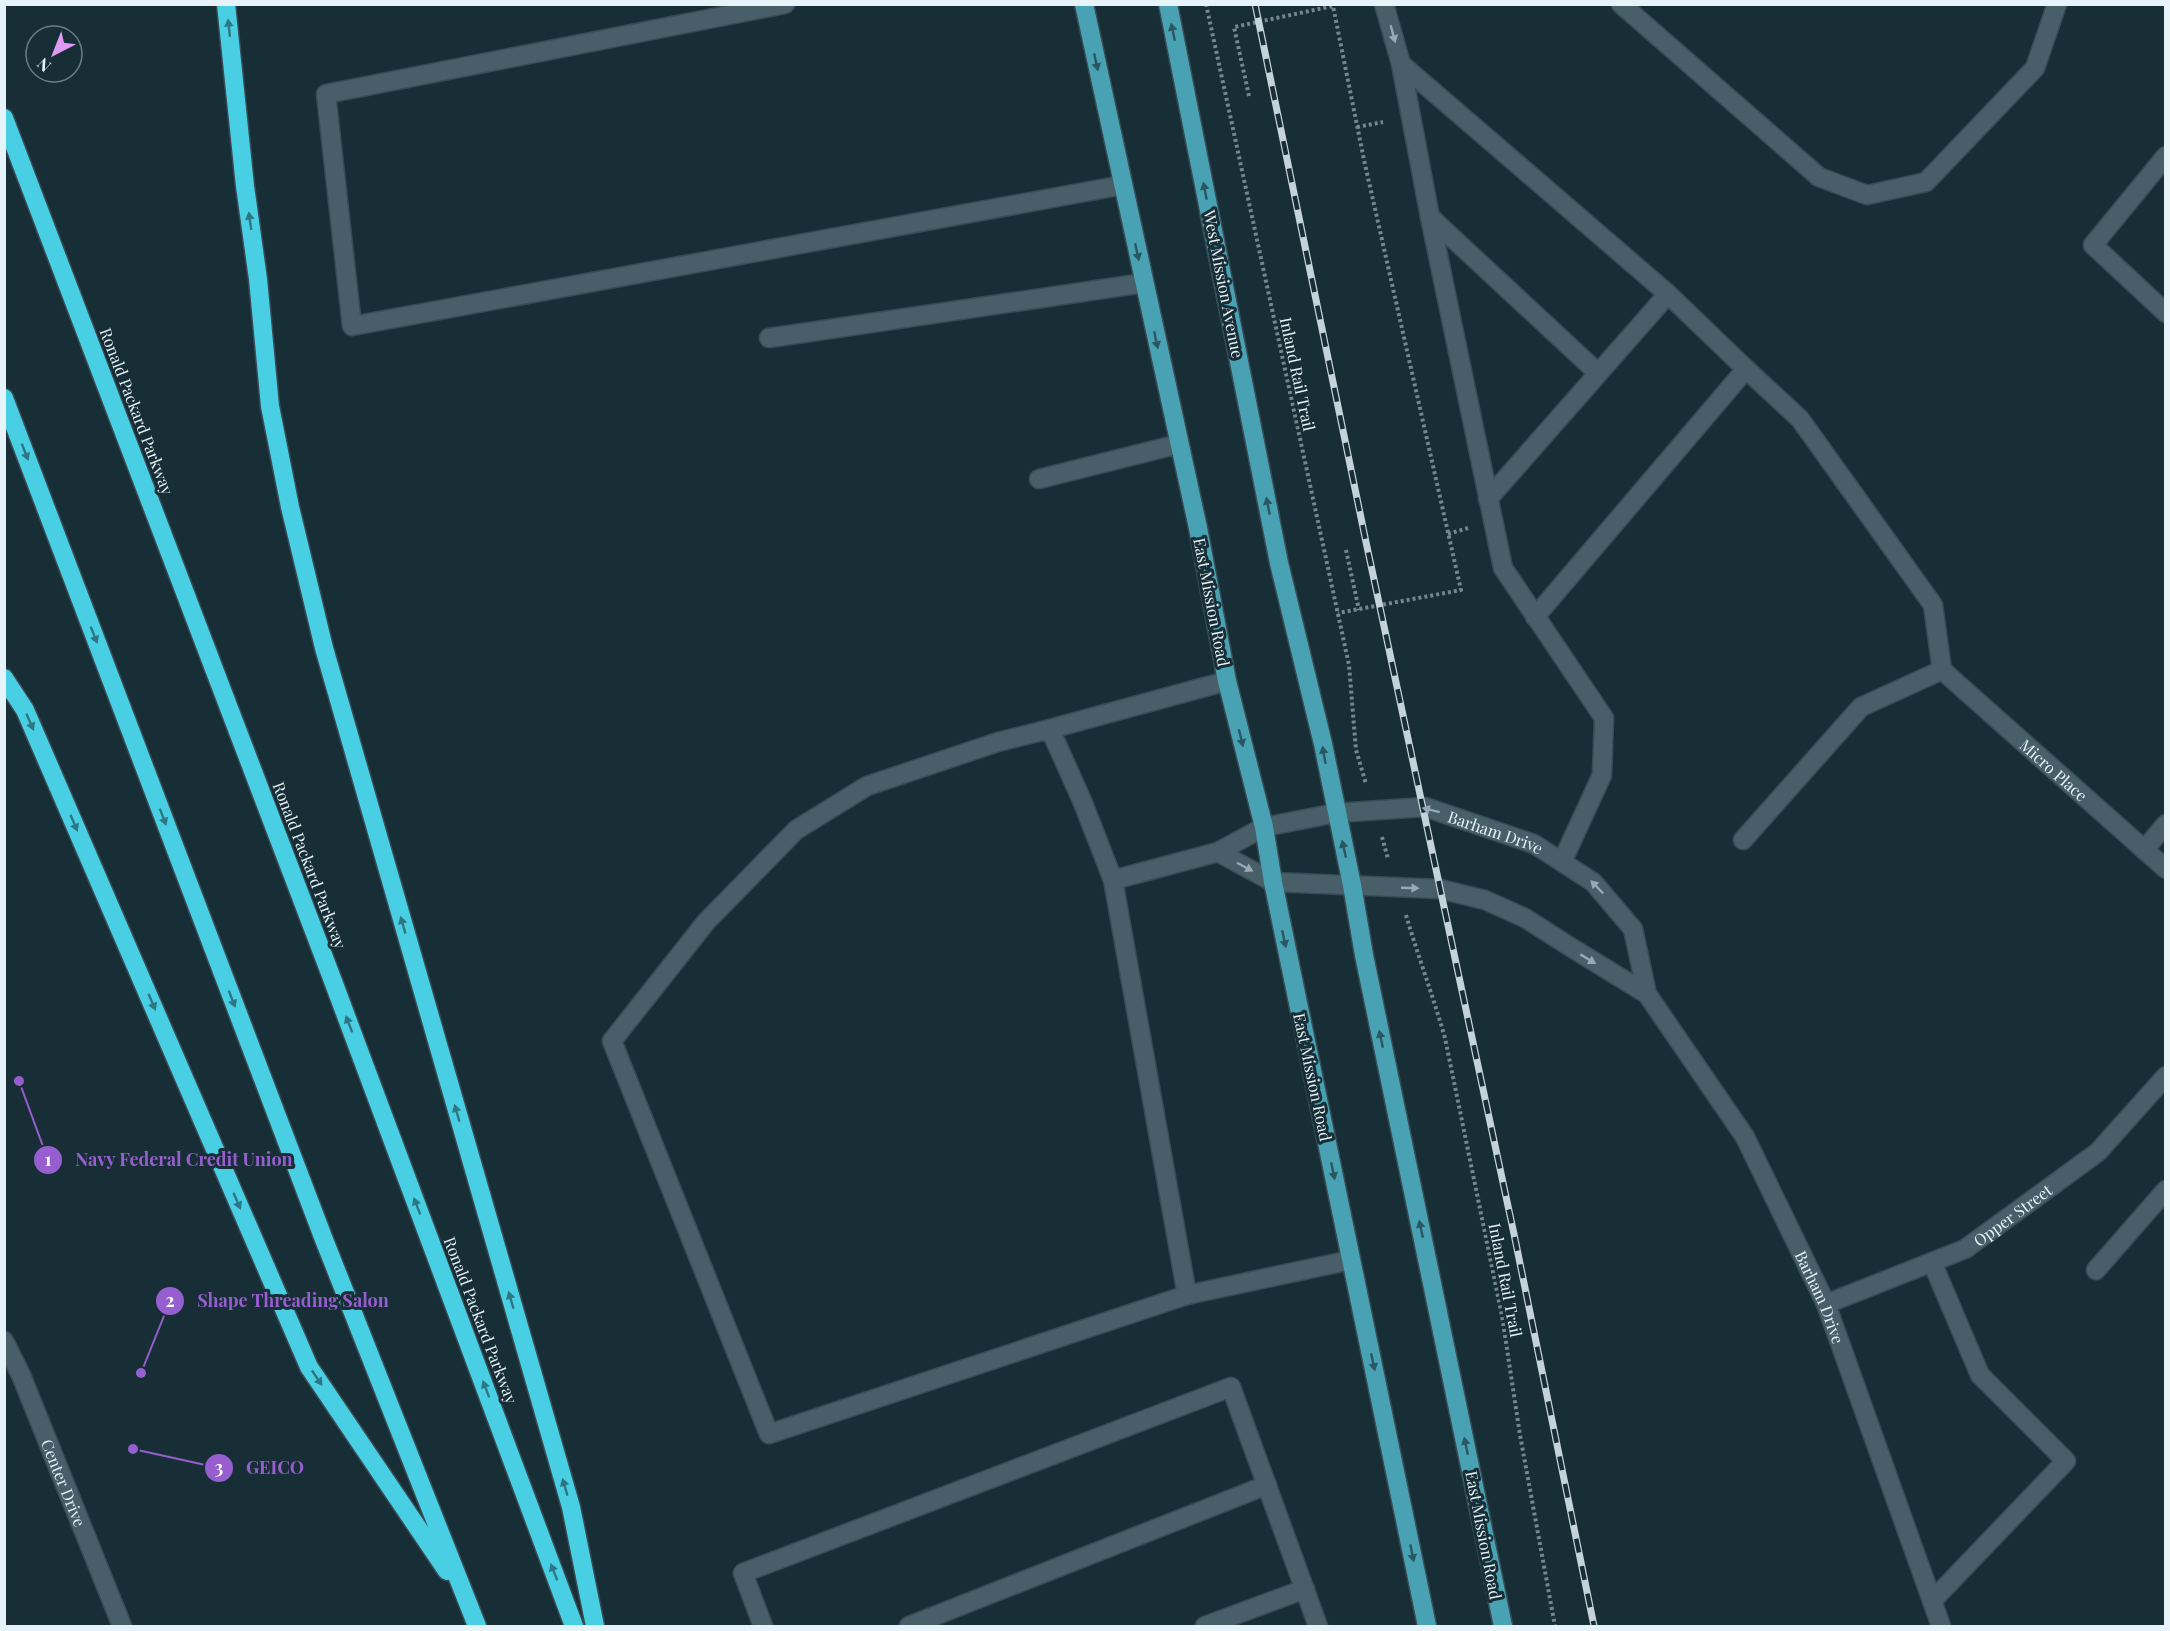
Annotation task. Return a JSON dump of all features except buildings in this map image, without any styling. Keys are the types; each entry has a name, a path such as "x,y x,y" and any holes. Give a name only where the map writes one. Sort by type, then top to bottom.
{"highway":[{"path":"226,4 245,186 258,279 270,406 290,507 324,648 571,1507 595,1626"},
{"name":"Ronald Packard Parkway","path":"4,118 329,970 574,1626"},
{"path":"4,398 323,1237 477,1626"},
{"path":"4,678 25,710 309,1367 467,1600"}],"main road":[{"path":"1084,4 1179,444"},
{"name":"West Mission Avenue","path":"1168,4 1279,563"},
{"name":"East Mission Road","path":"1179,444 1198,528 1227,681 1264,827 1272,882 1427,1626"},
{"name":"East Mission Road","path":"1279,563 1323,744 1364,955 1503,1626"}],"street":[{"path":"785,4 737,9 326,94 352,326 1123,185"},
{"path":"1384,4 1401,64 1430,217 1503,568 1604,718 1602,775 1562,862"},
{"path":"1621,4 1820,177 1867,195 1926,182 2035,68 2057,4"},
{"path":"1401,64 1668,294 1800,419 1933,605 1942,670 1861,707 1743,840"},
{"path":"2166,156 2094,245 2166,313"},
{"path":"1430,217 1599,373"},
{"path":"769,338 1144,283"},
{"path":"1488,499 1668,294"},
{"path":"1535,617 1746,369"},
{"path":"1039,479 1179,444"},
{"name":"Micro Place","path":"1942,670 2166,869"},
{"path":"1227,681 998,742 867,786 796,830 706,921 612,1041 769,1434 1187,1295 1352,1260"},
{"path":"1050,729 1083,803 1113,880 1187,1295"},
{"name":"Barham Drive","path":"1113,880 1218,852 1264,827 1336,813 1425,807 1534,844 1593,882 1632,929 1647,994 1745,1137 1826,1304 1941,1626"},
{"path":"2144,850 2166,825"},
{"path":"1218,852 1272,882"},
{"name":"Barham Drive","path":"1272,882 1440,889 1485,900 1526,918 1647,994"},
{"name":"Opper Street","path":"1826,1304 1965,1249 2098,1152 2166,1076"},
{"path":"2096,1270 2166,1191"},
{"path":"1932,1262 1980,1374 2066,1461 1932,1601"},
{"name":"Center Drive","path":"4,1341 21,1375 122,1626"},
{"path":"764,1626 743,1573 1231,1387 1318,1626"},
{"path":"909,1626 1267,1485"},
{"path":"1205,1626 1305,1589"}],"path":[{"name":"Inland Rail Trail","path":"1206,4 1349,665 1356,750 1445,1038 1502,1316 1520,1435 1555,1626"},
{"path":"1249,96 1234,27 1333,6 1364,160 1461,590 1338,613"},
{"path":"1346,550 1359,610"}],"railway":[{"path":"1255,4 1366,542 1514,1234 1594,1626"}],"place":[{"name":"Navy Federal Credit Union","path":"19,1081"},
{"name":"Shape Threading Salon","path":"141,1373"},
{"name":"GEICO","path":"133,1449"}]}
